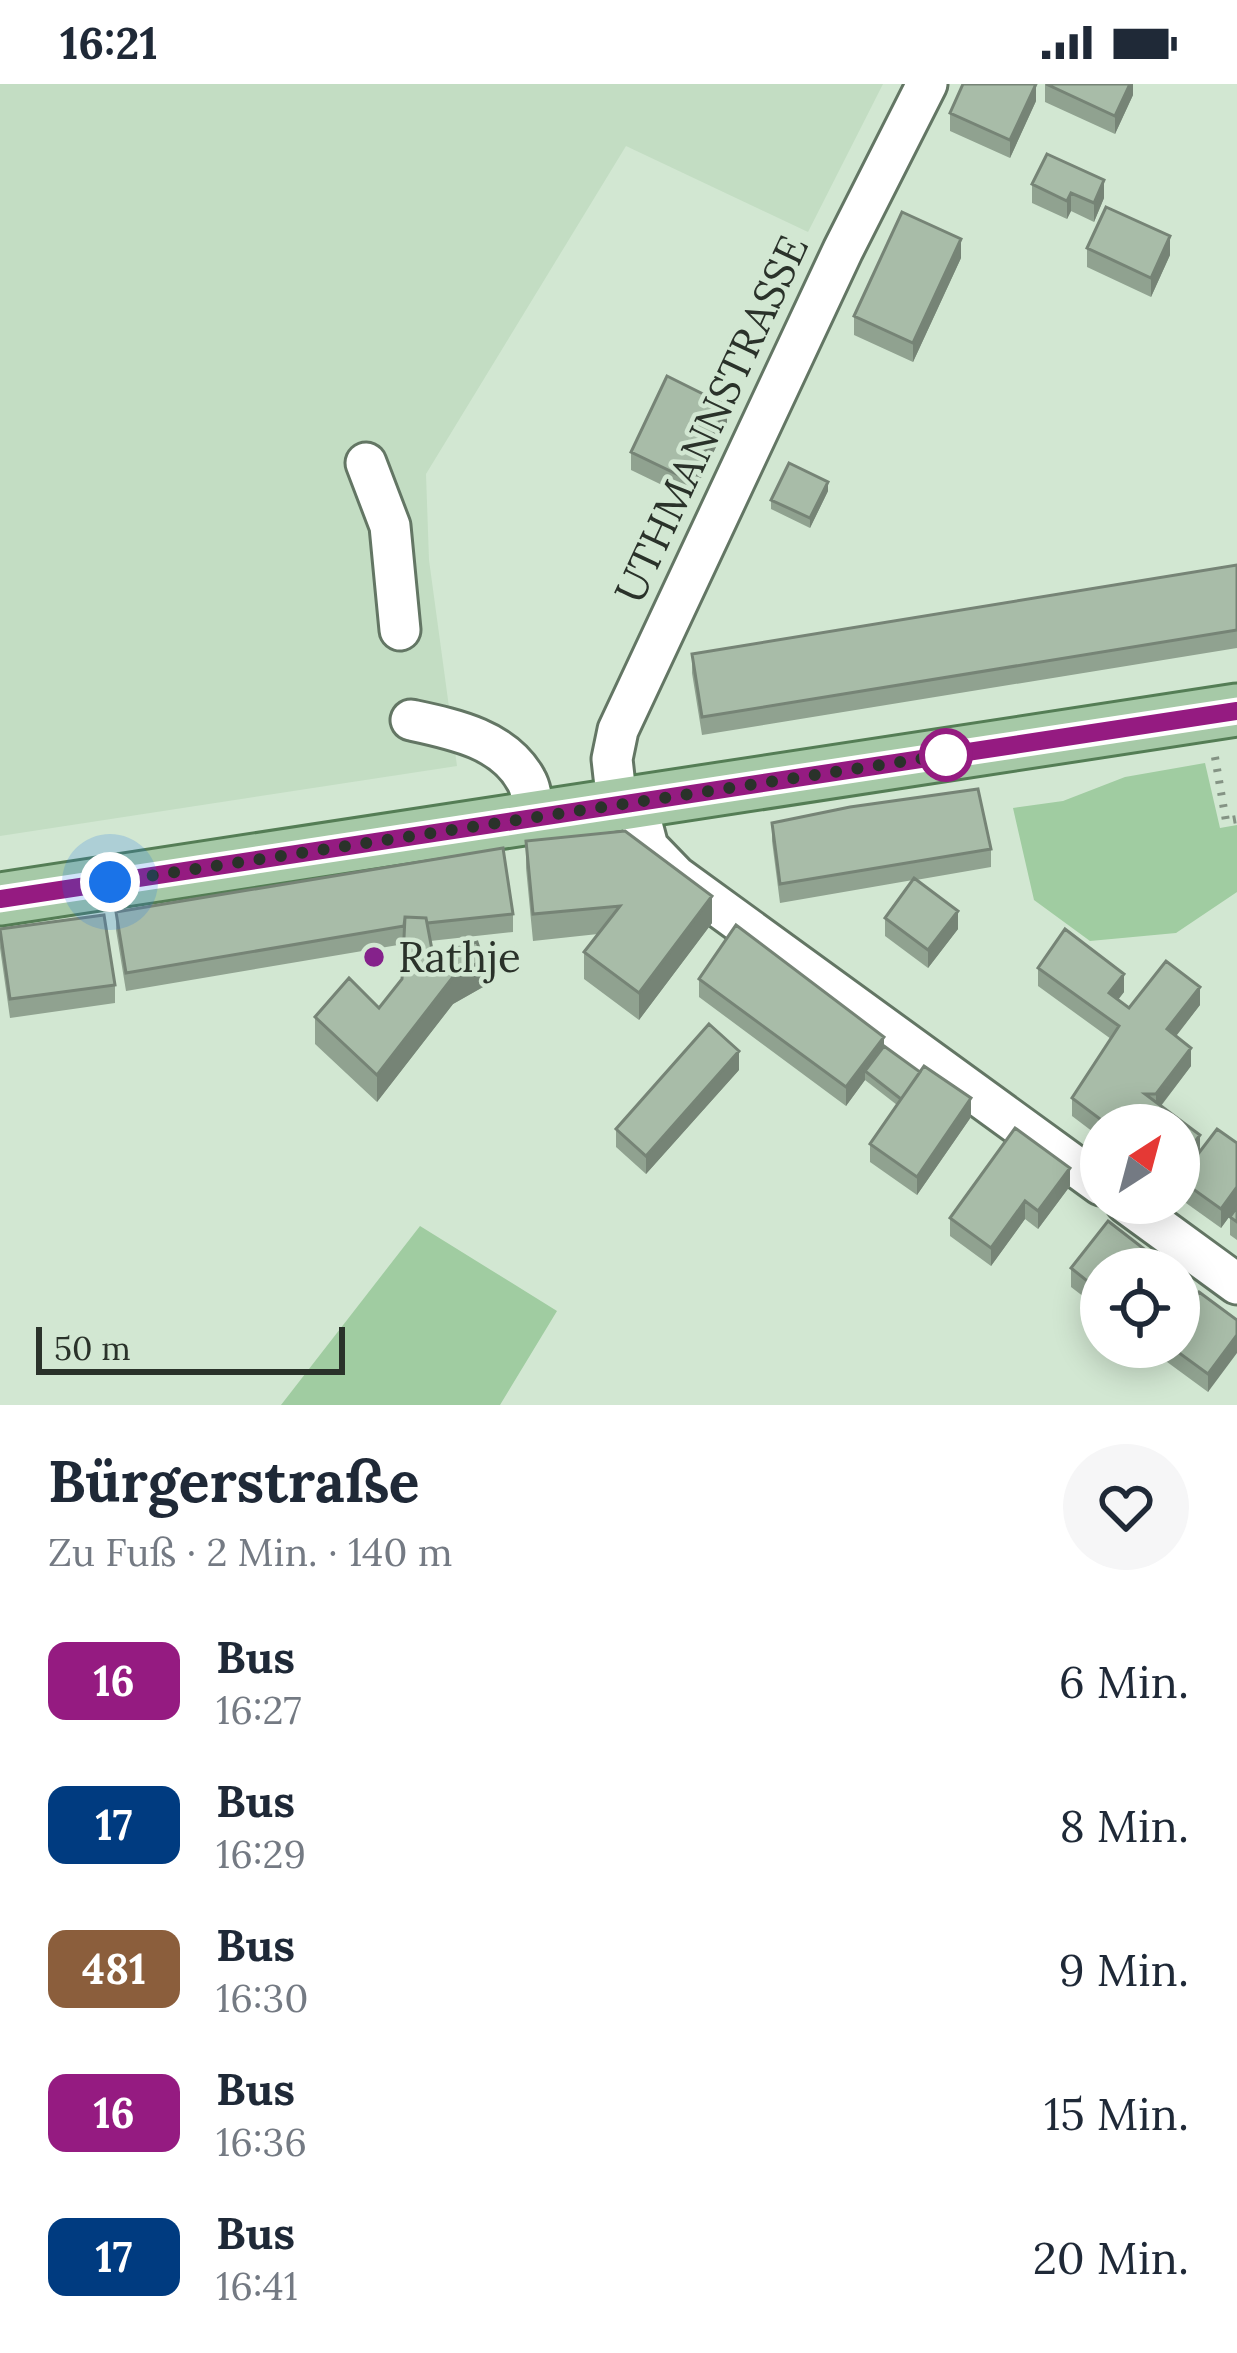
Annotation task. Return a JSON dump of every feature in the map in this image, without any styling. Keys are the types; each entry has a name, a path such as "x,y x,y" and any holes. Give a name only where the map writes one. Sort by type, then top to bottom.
{"main road":[{"path":"0,899 627,803 1226,732"}],"street":[{"name":"UTHMANNSTRASSE","path":"927,84 843,250 618,730 612,759 648,848 676,876 1080,1170"},
{"path":"366,463 390,526 400,631"},
{"path":"411,720 454,730 504,752 528,782 534,817"},
{"path":"1155,1224 1237,1284"}],"path":[{"path":"1226,732 1226,820 1237,818"}],"shaded area":[{"path":"0,84 883,84 808,232 626,146 426,474 429,560 457,766 0,836"}],"green space":[{"path":"1205,763 1220,828 1237,825 1237,892 1176,933 1090,941 1034,900 1013,808 1063,801 1125,777"},
{"path":"420,1226 557,1311 500,1405 281,1405"}],"building":[{"path":"963,84 1036,84 1010,140 950,113"},
{"path":"1046,84 1130,84 1115,116"},
{"path":"1047,154 1104,180 1094,203 1071,193 1067,201 1032,184"},
{"path":"1106,207 1170,236 1151,278 1087,248"},
{"path":"902,212 961,239 913,343 854,316"},
{"path":"667,376 727,406 691,481 631,452"},
{"path":"789,463 828,482 810,518 771,500"},
{"path":"1237,565 1237,630 702,717 692,654"},
{"path":"978,789 991,849 780,884 772,823"},
{"path":"625,831 712,896 639,993 584,952 620,906 533,914 526,841"},
{"path":"503,848 513,914 427,923 426,918 405,917 404,926 126,973 116,912"},
{"path":"914,878 958,911 928,950 885,918"},
{"path":"104,915 115,985 10,999 0,929"},
{"path":"405,917 426,918 433,955 477,942 483,960 453,977 377,1075 315,1017 349,978 379,1008 402,979"},
{"path":"736,925 884,1037 846,1087 699,979"},
{"path":"1065,929 1124,974 1109,993 1129,1008 1166,961 1200,987 1167,1029 1191,1048 1156,1094 1145,1094 1158,1104 1080,1104 1072,1098 1119,1026 1038,968"},
{"path":"709,1024 739,1051 646,1156 616,1129"},
{"path":"884,1046 920,1072 901,1099 865,1071"},
{"path":"924,1066 971,1098 917,1177 870,1144"},
{"path":"1015,1128 1070,1168 1038,1211 1025,1201 991,1248 950,1218"},
{"path":"1217,1129 1237,1143 1237,1187 1221,1209 1200,1194 1200,1151"},
{"path":"1106,1224 1112,1224 1143,1248 1087,1248"},
{"path":"1200,1293 1237,1320 1237,1335 1208,1374 1200,1368"}],"bus line":[{"name":"16","path":"0,899 1237,711"}],"place":[{"name":"Rathje","path":"374,957"}],"route":[{"path":"110,882 959,753 946,755"}]}
